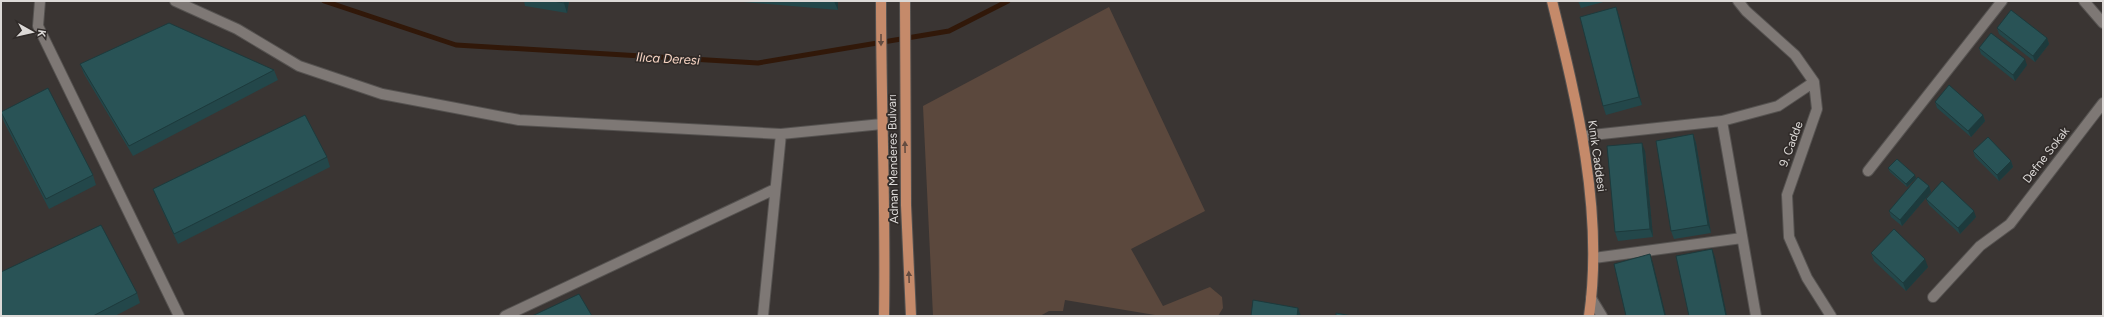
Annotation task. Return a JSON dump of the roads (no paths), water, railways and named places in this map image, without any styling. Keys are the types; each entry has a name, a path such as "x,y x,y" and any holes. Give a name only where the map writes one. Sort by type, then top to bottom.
{"main road":[{"name":"Adnan Menderes Bulvarı","path":"881,1 880,100 886,233 884,316"},
{"name":"Adnan Menderes Bulvarı","path":"905,1 904,95 911,316"},
{"name":"Kınık Caddesi","path":"1552,1 1583,136 1594,258 1589,316"}],"street":[{"path":"40,1 38,26 179,316"},
{"path":"175,1 237,29 299,66 382,94 519,120 781,134 882,124"},
{"name":"9. Cadde","path":"1738,1 1756,20 1795,55 1814,82 1818,109 1787,195 1789,237 1807,278 1831,316"},
{"path":"1868,171 2002,1"},
{"path":"2084,1 2103,23"},
{"path":"1583,136 1722,121 1778,106 1814,82"},
{"name":"Defne Sokak","path":"1933,297 1980,246 2010,224 2103,103"},
{"path":"1722,121 1756,316"},
{"path":"763,316 781,134"},
{"path":"505,316 775,189"},
{"path":"1594,258 1742,238"},
{"path":"1591,298 1602,316"}],"waterway":[{"name":"Ilıca Deresi","path":"324,1 456,45 758,63 949,31 1008,1"}]}
